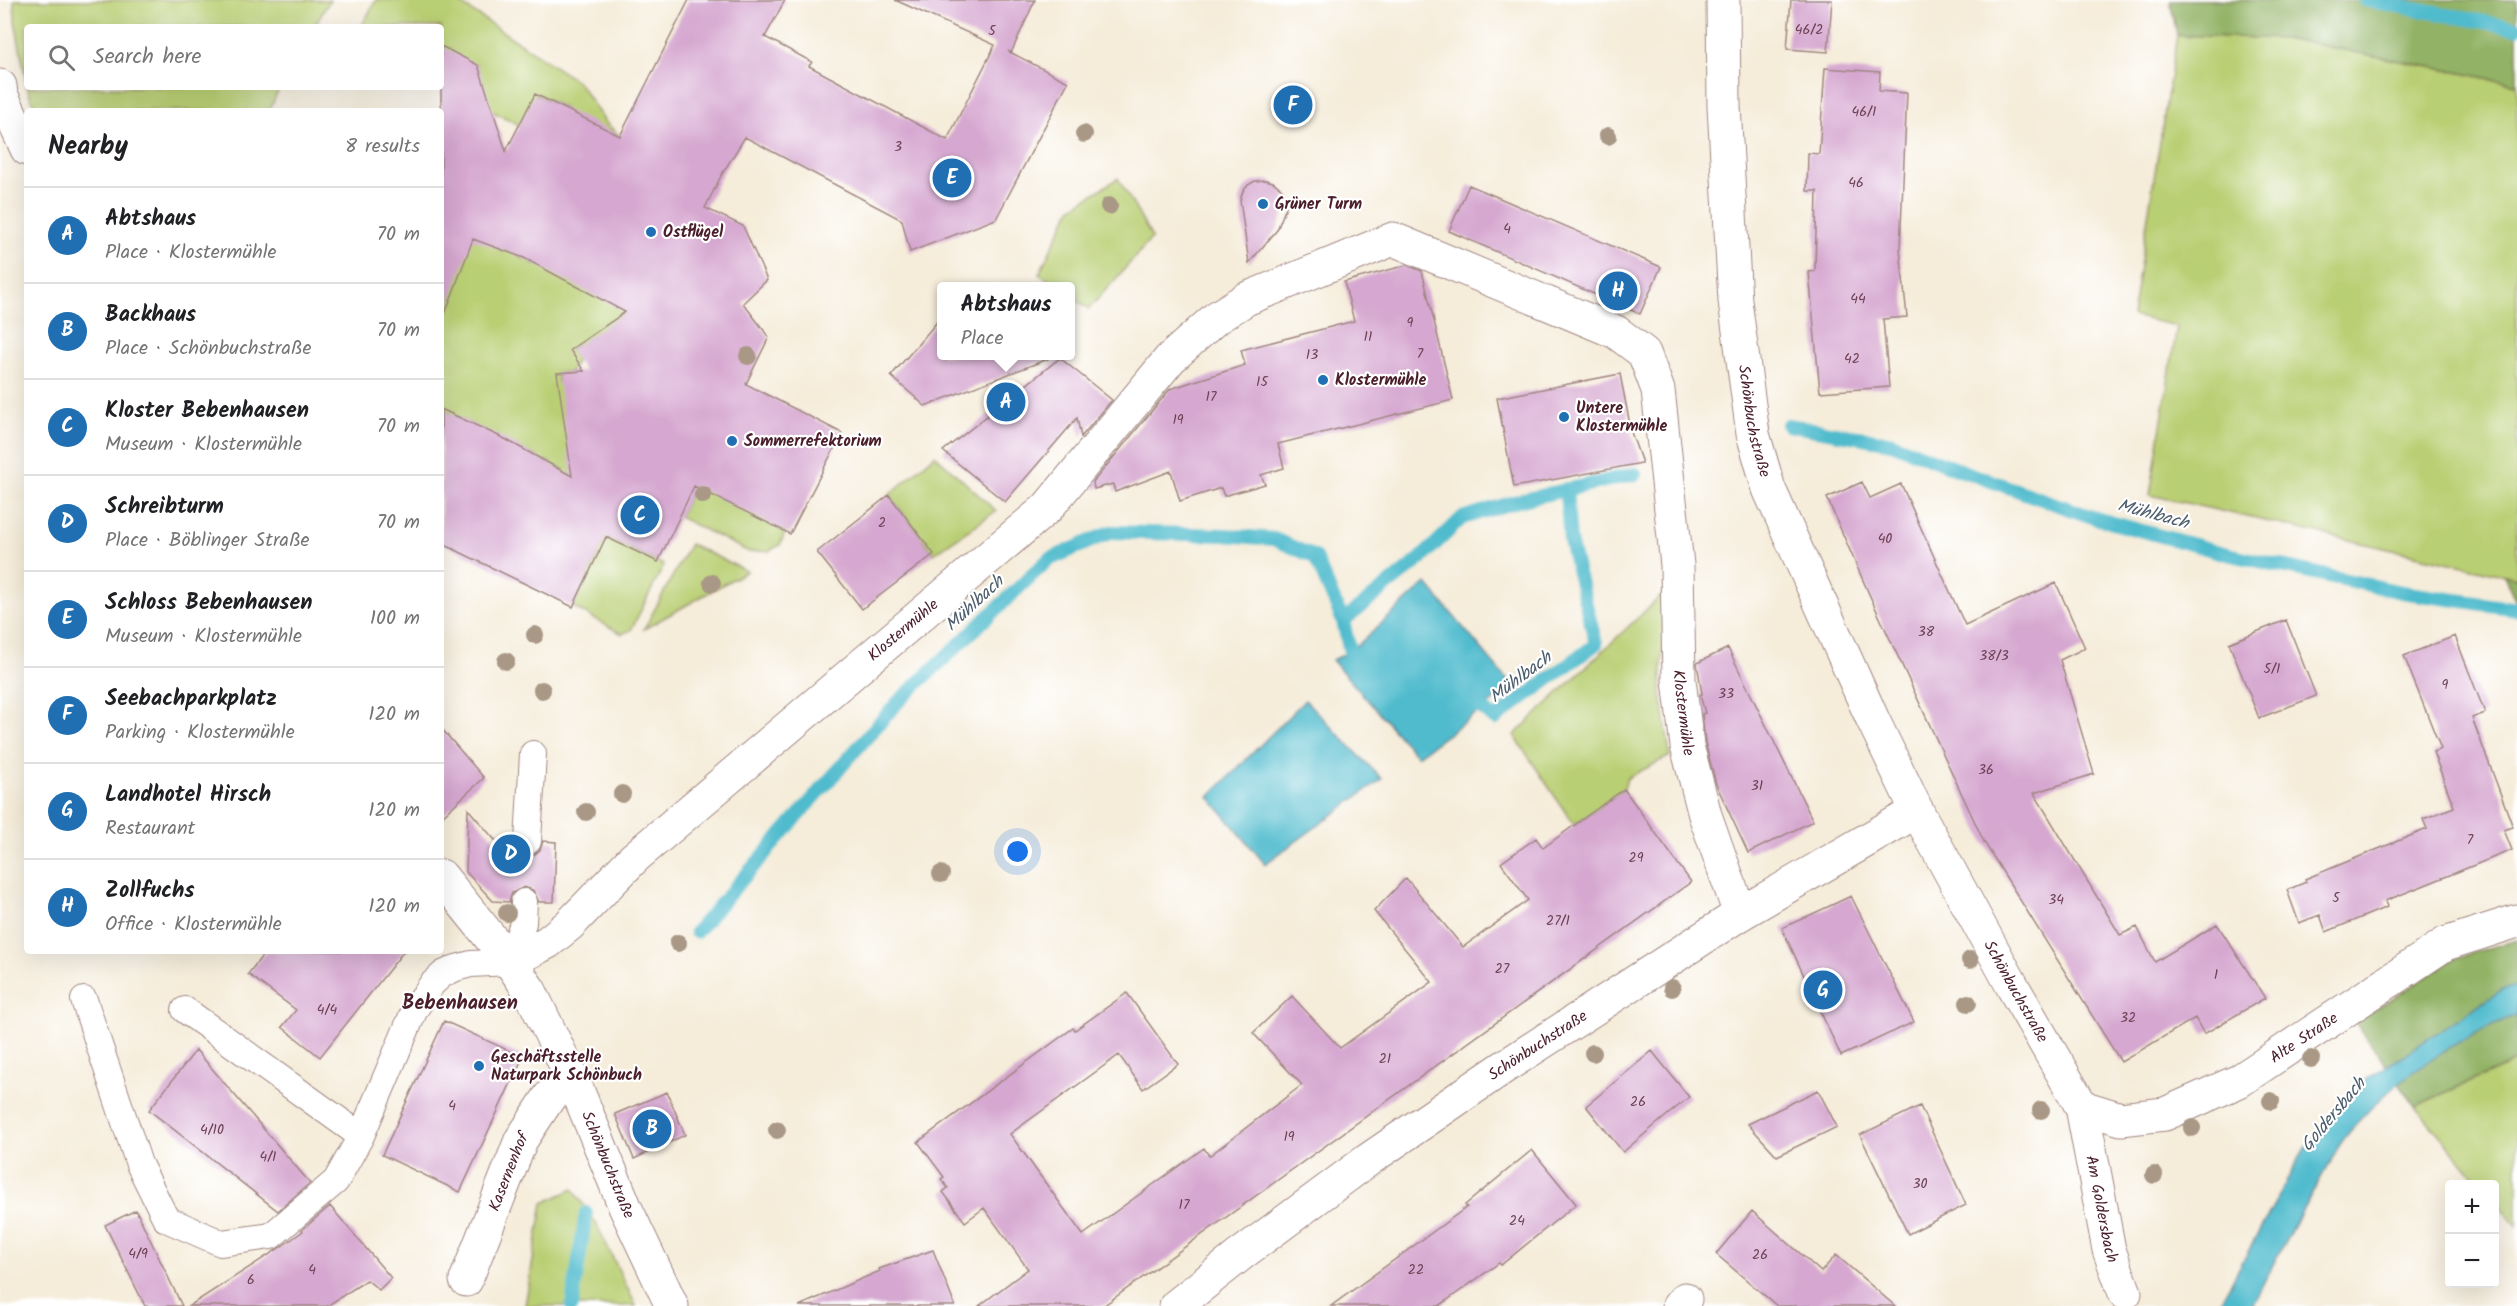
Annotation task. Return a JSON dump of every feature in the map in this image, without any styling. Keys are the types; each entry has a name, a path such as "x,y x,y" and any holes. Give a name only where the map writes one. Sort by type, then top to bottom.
{"street":[{"name":"Schönbuchstraße","path":"1723,0 1725,117 1735,301 1753,434 1769,489 1791,543 1917,811 2014,989 2082,1107"},
{"path":"0,86 1,94 24,143"},
{"name":"Klostermühle","path":"510,962 548,942 568,926 634,858 1047,508 1170,359 1216,318 1246,299 1393,239 1616,332 1644,353 1658,390 1665,447 1677,565 1679,680 1687,746 1706,815 1740,914"},
{"name":"Schönbuchstraße","path":"1176,1306 1240,1255 1368,1160 1623,988 1740,914 1917,811"},
{"name":"Schönbuchstraße","path":"444,880 510,962 530,991 574,1082 626,1209 672,1306"},
{"name":"Alte Straße","path":"2082,1107 2121,1119 2165,1114 2240,1081 2445,944 2517,921"},
{"name":"Kasernenhof","path":"465,1280 521,1140 550,1096 574,1082"},
{"name":"Am Goldersbach","path":"2082,1107 2109,1250 2128,1302"}],"lane":[{"path":"528,841 533,754"},
{"path":"84,1000 139,1164 166,1219 221,1243 271,1236 336,1181 360,1136 415,1009 432,984 443,974 456,968 471,964 510,962 520,937 524,902"},
{"path":"185,1010 360,1136"}],"green space":[{"path":"14,0 330,0 316,24 24,24 24,70 15,21"},
{"path":"376,0 455,0 578,82 606,123 630,146 551,133 564,108 536,94 520,125 487,109 477,64 457,72 444,51 444,24 363,24"},
{"path":"2170,0 2517,0 2517,84 2289,39 2177,35"},
{"path":"2177,35 2289,39 2517,84 2517,578 2150,495 2177,326 2132,316"},
{"path":"28,90 279,90 270,108 35,108"},
{"path":"1118,178 1152,238 1089,309 1075,299 1075,282 1051,282 1039,274 1071,208"},
{"path":"472,228 519,251 518,256 523,259 526,254 533,258 532,263 537,265 540,261 634,307 582,354 576,345 570,349 577,360 570,372 557,373 558,382 570,381 606,411 571,480 562,475 564,470 558,467 555,471 548,468 550,463 545,461 543,465 535,462 538,457 444,410 444,298"},
{"path":"935,455 996,511 934,554 889,495"},
{"path":"698,478 786,530 780,545 769,551 749,552 679,517"},
{"path":"606,537 664,565 631,630 622,634 573,607"},
{"path":"690,544 747,571 644,629"},
{"path":"2504,575 2517,578 2517,604"},
{"path":"1666,591 1661,691 1670,756 1627,778 1624,789 1574,825 1514,735"},
{"path":"2517,939 2517,1061 2415,1106 2355,1022 2456,958"},
{"path":"2517,1061 2517,1227 2499,1205 2499,1180 2478,1180 2415,1106"},
{"path":"573,1189 597,1225 636,1306 525,1306 543,1203"}],"water":[{"path":"1426,583 1513,687 1417,756 1332,660 1350,652"},
{"path":"1305,700 1382,779 1265,864 1209,797"},
{"path":"2517,985 2517,1015 2470,1036 2424,1064 2383,1097 2347,1135 2301,1212 2252,1306 2215,1306 2221,1301 2305,1148 2367,1079 2503,989"}],"building":[{"path":"689,0 785,0 765,37 812,62 809,66 947,140 995,45 895,0 1035,0 1011,53 1068,82 996,219 910,252 902,220 745,137 722,174 705,208 743,226 767,280 743,303 769,337 746,384 842,433 790,534 694,486 658,562 606,537 573,607 444,544 444,410 503,438 572,476 557,373 584,371 570,350 625,312 524,258 473,239 444,314 444,108 441,108 441,90 444,90 444,48 478,65 506,151 535,94 620,136"},
{"path":"1791,0 1832,0 1828,52 1787,49"},
{"path":"1825,68 1880,72 1879,91 1907,93 1900,249 1907,317 1883,319 1889,387 1820,392 1809,272 1815,271 1817,191 1807,191 1808,153 1819,154"},
{"name":"Grüner Turm","path":"1255,181 1273,182 1283,190 1286,207 1277,230 1249,263 1240,200 1248,185"},
{"path":"1469,185 1661,267 1640,314 1449,231"},
{"name":"Klostermühle","path":"1407,265 1422,271 1453,400 1278,444 1284,468 1261,475 1265,484 1224,496 1221,488 1180,501 1171,471 1115,492 1113,484 1094,489 1093,482 1170,389 1245,365 1241,350 1354,321 1344,282"},
{"path":"937,322 937,360 1045,360 925,406 891,376"},
{"path":"1057,360 1062,360 1112,400 1081,437 1077,418 1005,502 943,451"},
{"name":"Untere Klostermühle","path":"1620,374 1632,435 1642,463 1514,487 1497,398"},
{"path":"1862,482 1870,498 1901,484 1965,625 2056,583 2085,648 2060,660 2094,774 2034,793 2120,935 2137,927 2155,962 2217,924 2265,998 2204,1034 2195,1018 2121,1062 1984,842 1869,594 1827,498"},
{"path":"889,495 934,554 862,609 817,552"},
{"path":"2286,620 2316,696 2259,718 2229,643"},
{"path":"2455,636 2485,713 2472,718 2513,827 2504,830 2512,850 2385,901 2387,907 2326,932 2320,915 2299,923 2287,890 2306,882 2305,879 2427,829 2423,819 2454,807 2433,752 2441,749 2404,656"},
{"path":"1728,648 1813,821 1748,853 1716,784 1705,742 1702,714 1705,713 1700,695 1702,694 1697,663"},
{"path":"444,731 484,778 444,814"},
{"path":"1624,789 1691,882 1103,1306 979,1306 1028,1269 984,1208 965,1222 943,1192 948,1188 941,1179 944,1177 918,1142 1073,1028 1075,1030 1127,993 1178,1064 1143,1089 1119,1055 1010,1134 1083,1235 1204,1148 1209,1156 1302,1085 1253,1033 1292,996 1340,1048 1432,982 1374,911 1406,878 1463,947 1528,900 1501,863 1536,838 1543,848"},
{"path":"468,809 495,840 513,841 520,854 534,855 540,850 543,841 556,842 554,902 539,902 533,890 524,887 512,893 509,902 493,901 466,872"},
{"path":"1851,896 1914,1022 1841,1056 1782,928"},
{"path":"264,954 402,954 320,1057 282,1027 296,1010 248,974"},
{"path":"444,1021 523,1057 460,1192 382,1155"},
{"path":"196,1050 310,1183 278,1211 149,1110"},
{"path":"1652,1051 1689,1097 1623,1152 1586,1106"},
{"path":"1818,1090 1837,1127 1777,1156 1748,1124"},
{"path":"667,1092 685,1135 634,1159 615,1114"},
{"path":"1920,1106 1966,1205 1908,1234 1860,1135"},
{"path":"1532,1150 1576,1204 1501,1265 1499,1263 1439,1306 1331,1306 1467,1207 1465,1205"},
{"path":"330,1206 391,1278 379,1290 367,1280 327,1306 189,1306 281,1247 303,1231"},
{"path":"136,1210 182,1306 145,1306 105,1225"},
{"path":"1752,1211 1821,1272 1836,1255 1895,1306 1777,1306 1716,1254"},
{"path":"933,1250 955,1306 799,1306 880,1271 879,1269"}],"waterway":[{"path":"2365,0 2517,28"},
{"name":"Mühlbach","path":"1788,425 1892,443 1954,468 2095,518 2227,554 2401,592 2517,609"},
{"name":"Mühlbach","path":"1343,621 1419,560 1462,518 1518,501 1635,474"},
{"name":"Mühlbach","path":"1467,702 1483,709 1495,719 1596,644 1570,541 1566,489"},
{"name":"Mühlbach","path":"696,932 897,703 1048,560 1111,532 1225,535 1274,539 1315,557 1343,621 1350,652 1367,659"},
{"name":"Mühlbach","path":"572,1306 586,1213"}],"place":[{"name":"Seebachparkplatz","path":"1293,105"},
{"name":"Schloss Bebenhausen","path":"952,178"},
{"name":"Grüner Turm","path":"1263,204"},
{"name":"Ostflügel","path":"651,232"},
{"name":"Zollfuchs","path":"1618,291"},
{"name":"Klostermühle","path":"1323,380"},
{"name":"Abtshaus","path":"1006,402"},
{"name":"Untere Klostermühle","path":"1564,417"},
{"name":"Sommerrefektorium","path":"732,441"},
{"name":"Kloster Bebenhausen","path":"640,515"},
{"name":"Schreibturm","path":"511,854"},
{"name":"Landhotel Hirsch","path":"1823,990"},
{"name":"Geschäftsstelle Naturpark Schönbuch","path":"479,1066"},
{"name":"Backhaus","path":"652,1129"}],"district":[{"name":"Bebenhausen","path":"460,1004"}],"water label":[{"name":"Goldersbach","path":"2334,1115"}]}
